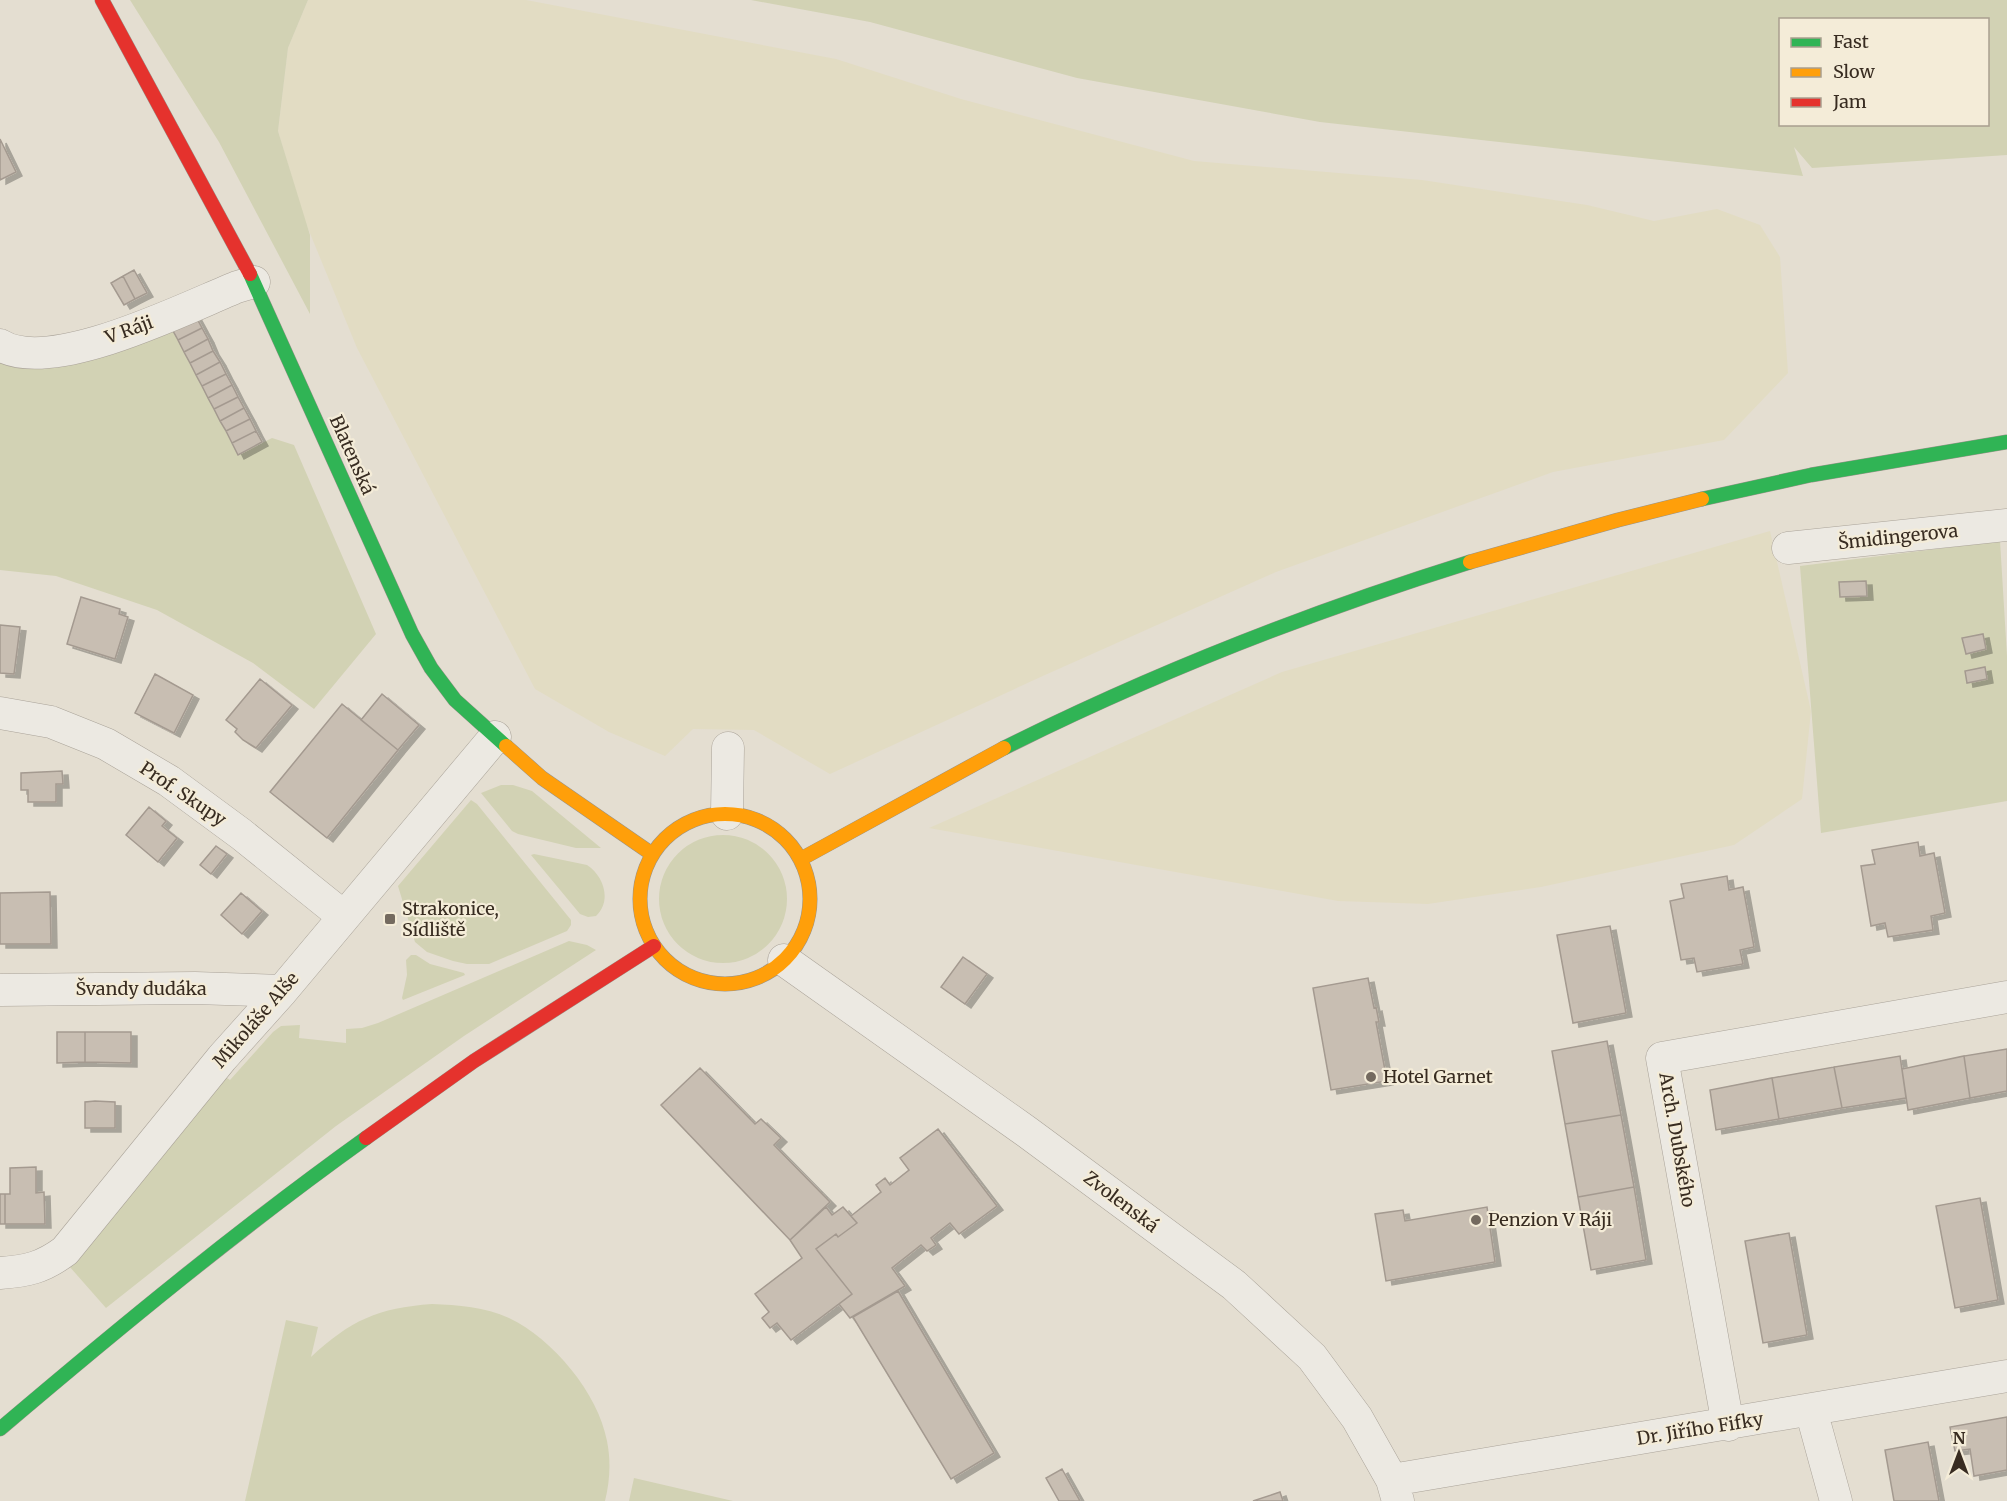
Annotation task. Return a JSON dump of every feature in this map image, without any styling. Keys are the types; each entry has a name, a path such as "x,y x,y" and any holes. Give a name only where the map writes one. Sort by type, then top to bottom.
{"main road":[{"name":"Blatenská","path":"102,0 254,282 412,634 431,668 455,700 542,778 652,854"},
{"path":"801,859 927,789 1081,711 1288,624 1394,586 1598,524 1718,494 1828,471 2007,442"},
{"path":"727,814 750,817 770,826 788,841 801,859 809,885 809,912 801,938 784,960 764,974 741,983 716,984 692,977 670,964 654,946 643,924 639,900 642,877 652,854 666,837 684,824 705,816 727,814"},
{"path":"0,1430 133,1316 288,1194 474,1062 654,946"}],"street":[{"name":"V Ráji","path":"0,345 7,349 31,354 57,352 125,333 254,282"},
{"name":"Šmidingerova","path":"1788,548 2007,525"},
{"name":"Prof. Skupy","path":"0,713 51,722 106,744 169,781 241,834 343,916"},
{"name":"Mikoláše Alše","path":"0,1274 28,1271 50,1262 65,1251 222,1058 282,991 495,737"},
{"path":"727,814 728,748"},
{"name":"Zvolenská","path":"784,960 1026,1132 1234,1285 1312,1357 1357,1418 1395,1491"},
{"name":"Švandy dudáka","path":"0,990 195,988 282,991"},
{"name":"Arch. Dubského","path":"1728,1425 1662,1058 2007,997"},
{"name":"Dr. Jiřího Fifky","path":"1395,1491 1728,1425 2007,1376"},
{"path":"1811,1410 1836,1501"}],"shaded area":[{"path":"308,0 526,0 836,59 961,99 1194,161 1422,180 1587,205 1654,221 1717,209 1760,225 1780,257 1788,373 1724,440 1553,472 1276,572 830,774 754,730 693,729 665,756 609,732 535,689 357,348 305,221 278,131 288,48"},
{"path":"1770,531 1811,711 1802,799 1734,845 1541,887 1428,904 1338,901 929,828 1282,672"}],"green space":[{"path":"130,0 308,0 288,48 278,131 310,235 310,314 219,142"},
{"path":"751,0 2007,0 2007,155 1812,168 1794,147 1803,176 1320,122 1077,78 870,22"},
{"path":"172,329 238,455 272,438 294,445 376,634 314,709 253,663 157,610 56,576 0,570 0,347"},
{"path":"2000,541 2007,656 2007,801 1821,833 1800,566"},
{"path":"501,785 513,785 532,791 601,848 576,848 512,831 481,793"},
{"path":"471,800 477,804 571,920 567,931 489,964 467,964 453,961 427,952 415,942 398,886"},
{"path":"723,835 748,840 768,854 782,874 787,899 782,924 768,944 748,958 723,963 698,958 678,944 664,924 659,899 664,874 678,854 698,840"},
{"path":"531,855 587,865 593,870 602,882 605,896 601,910 596,916 588,917 580,914"},
{"path":"569,941 587,945 596,950 464,1036 336,1126 106,1308 69,1266 224,1076 230,1080 281,1026 300,1025 299,1038 346,1043 346,1029 362,1028 378,1023"},
{"path":"411,955 416,955 430,964 465,975 403,1000 407,975 406,960"},
{"path":"432,1304 461,1306 500,1314 525,1327 557,1353 584,1387 602,1423 609,1456 605,1501 245,1501 286,1320 318,1327 311,1357 339,1334 366,1318 396,1309"},
{"path":"634,1478 733,1501 629,1501"}],"building":[{"path":"0,139 16,172 0,180"},
{"path":"134,270 147,293 135,299 123,276"},
{"path":"123,276 135,299 124,305 111,283"},
{"path":"195,315 202,328 178,340 172,329"},
{"path":"202,328 208,339 184,352 178,340"},
{"path":"208,339 213,351 190,363 184,352"},
{"path":"213,351 220,362 196,375 190,363"},
{"path":"220,362 226,374 202,386 196,375"},
{"path":"226,374 232,385 208,398 202,386"},
{"path":"232,385 238,397 214,409 208,398"},
{"path":"238,397 244,408 220,421 214,409"},
{"path":"244,408 250,419 226,431 220,421"},
{"path":"250,419 256,431 232,443 226,431"},
{"path":"256,431 262,442 238,455 232,443"},
{"path":"1866,581 1867,596 1840,597 1839,582"},
{"path":"81,597 120,609 119,614 128,617 115,659 67,644"},
{"path":"0,625 20,627 14,674 0,673"},
{"path":"1983,634 1986,649 1966,654 1962,638"},
{"path":"1985,667 1987,679 1967,683 1965,671"},
{"path":"155,674 193,695 174,733 135,713"},
{"path":"260,679 292,705 256,748 243,740 235,732 237,729 226,720"},
{"path":"382,694 419,725 398,750 361,720"},
{"path":"342,704 398,750 327,838 270,792"},
{"path":"62,771 63,784 56,784 56,802 28,802 28,790 21,790 21,773"},
{"path":"149,807 166,821 162,826 177,838 158,862 126,835"},
{"path":"1918,842 1920,856 1934,853 1945,913 1931,916 1933,930 1888,937 1885,923 1871,926 1861,866 1875,864 1872,850"},
{"path":"216,846 227,854 211,874 200,865"},
{"path":"1727,876 1729,890 1743,887 1754,947 1740,950 1743,964 1697,972 1694,958 1681,960 1670,901 1684,898 1681,884"},
{"path":"50,892 51,944 0,944 0,893"},
{"path":"241,893 262,911 242,934 221,915"},
{"path":"1610,926 1626,1013 1573,1023 1557,935"},
{"path":"963,957 987,974 965,1004 941,987"},
{"path":"1368,978 1379,1022 1376,1022 1387,1081 1331,1090 1313,988"},
{"path":"57,1032 85,1032 85,1062 57,1063"},
{"path":"85,1032 131,1032 131,1063 85,1062"},
{"path":"1607,1041 1621,1115 1565,1124 1552,1051"},
{"path":"2007,1049 2007,1091 1970,1098 1964,1056"},
{"path":"1900,1056 1906,1098 1842,1108 1834,1067"},
{"path":"1964,1056 1970,1098 1908,1110 1902,1069"},
{"path":"1834,1067 1842,1108 1779,1119 1772,1078"},
{"path":"700,1068 755,1124 761,1119 781,1138 774,1145 830,1202 790,1240 661,1105"},
{"path":"1772,1078 1779,1119 1716,1130 1710,1090"},
{"path":"85,1102 115,1102 115,1128 85,1128"},
{"path":"1621,1115 1634,1187 1578,1197 1565,1124"},
{"path":"938,1129 997,1206 959,1234 950,1223 931,1238 936,1245 927,1251 921,1245 892,1268 905,1286 850,1318 839,1304 852,1294 816,1249 836,1234 838,1237 857,1223 851,1216 881,1192 876,1185 885,1178 890,1185 909,1170 900,1158"},
{"path":"36,1167 36,1193 44,1192 45,1224 5,1224 5,1194 10,1194 10,1168"},
{"path":"1634,1187 1646,1260 1591,1270 1578,1197"},
{"path":"0,1194 5,1194 5,1224 0,1224"},
{"path":"1980,1198 1998,1300 1955,1308 1936,1206"},
{"path":"826,1207 832,1215 843,1207 857,1223 838,1237 836,1234 816,1249 852,1294 791,1340 777,1323 770,1328 762,1318 769,1312 755,1294 802,1258 790,1240"},
{"path":"1487,1207 1495,1262 1386,1281 1375,1214 1403,1210 1405,1221"},
{"path":"1789,1233 1807,1335 1763,1343 1745,1241"},
{"path":"898,1291 994,1453 951,1479 853,1317"},
{"path":"2007,1417 2007,1470 1974,1476 1970,1449 1955,1451 1950,1427"},
{"path":"1928,1442 1939,1501 1894,1501 1885,1450"},
{"path":"1062,1469 1080,1501 1059,1501 1046,1478"},
{"path":"1280,1492 1283,1501 1253,1501"}],"traffic: fast":[{"path":"250,274 412,634 431,668 455,700 506,746"},
{"path":"1702,499 1811,475 2007,442"},
{"path":"1004,748 1175,669 1292,623 1470,562"},
{"path":"0,1429 180,1280 366,1138"}],"traffic: slow":[{"path":"1470,562 1702,499"},
{"path":"506,746 542,778 652,854"},
{"path":"801,859 1004,748"},
{"path":"725,814 757,821 772,828 785,839 796,852 803,867 810,899 803,931 796,946 785,959 772,970 757,977 725,984 693,977 678,970 665,959 654,946 647,931 640,899 647,867 654,852 665,839 678,828 693,821 725,814"}],"traffic: jam":[{"path":"102,0 250,274"},
{"path":"366,1138 474,1061 654,946"}],"place":[{"name":"Strakonice, Sídliště","path":"390,919"},
{"name":"Hotel Garnet","path":"1371,1077"},
{"name":"Penzion V Ráji","path":"1476,1220"}]}
